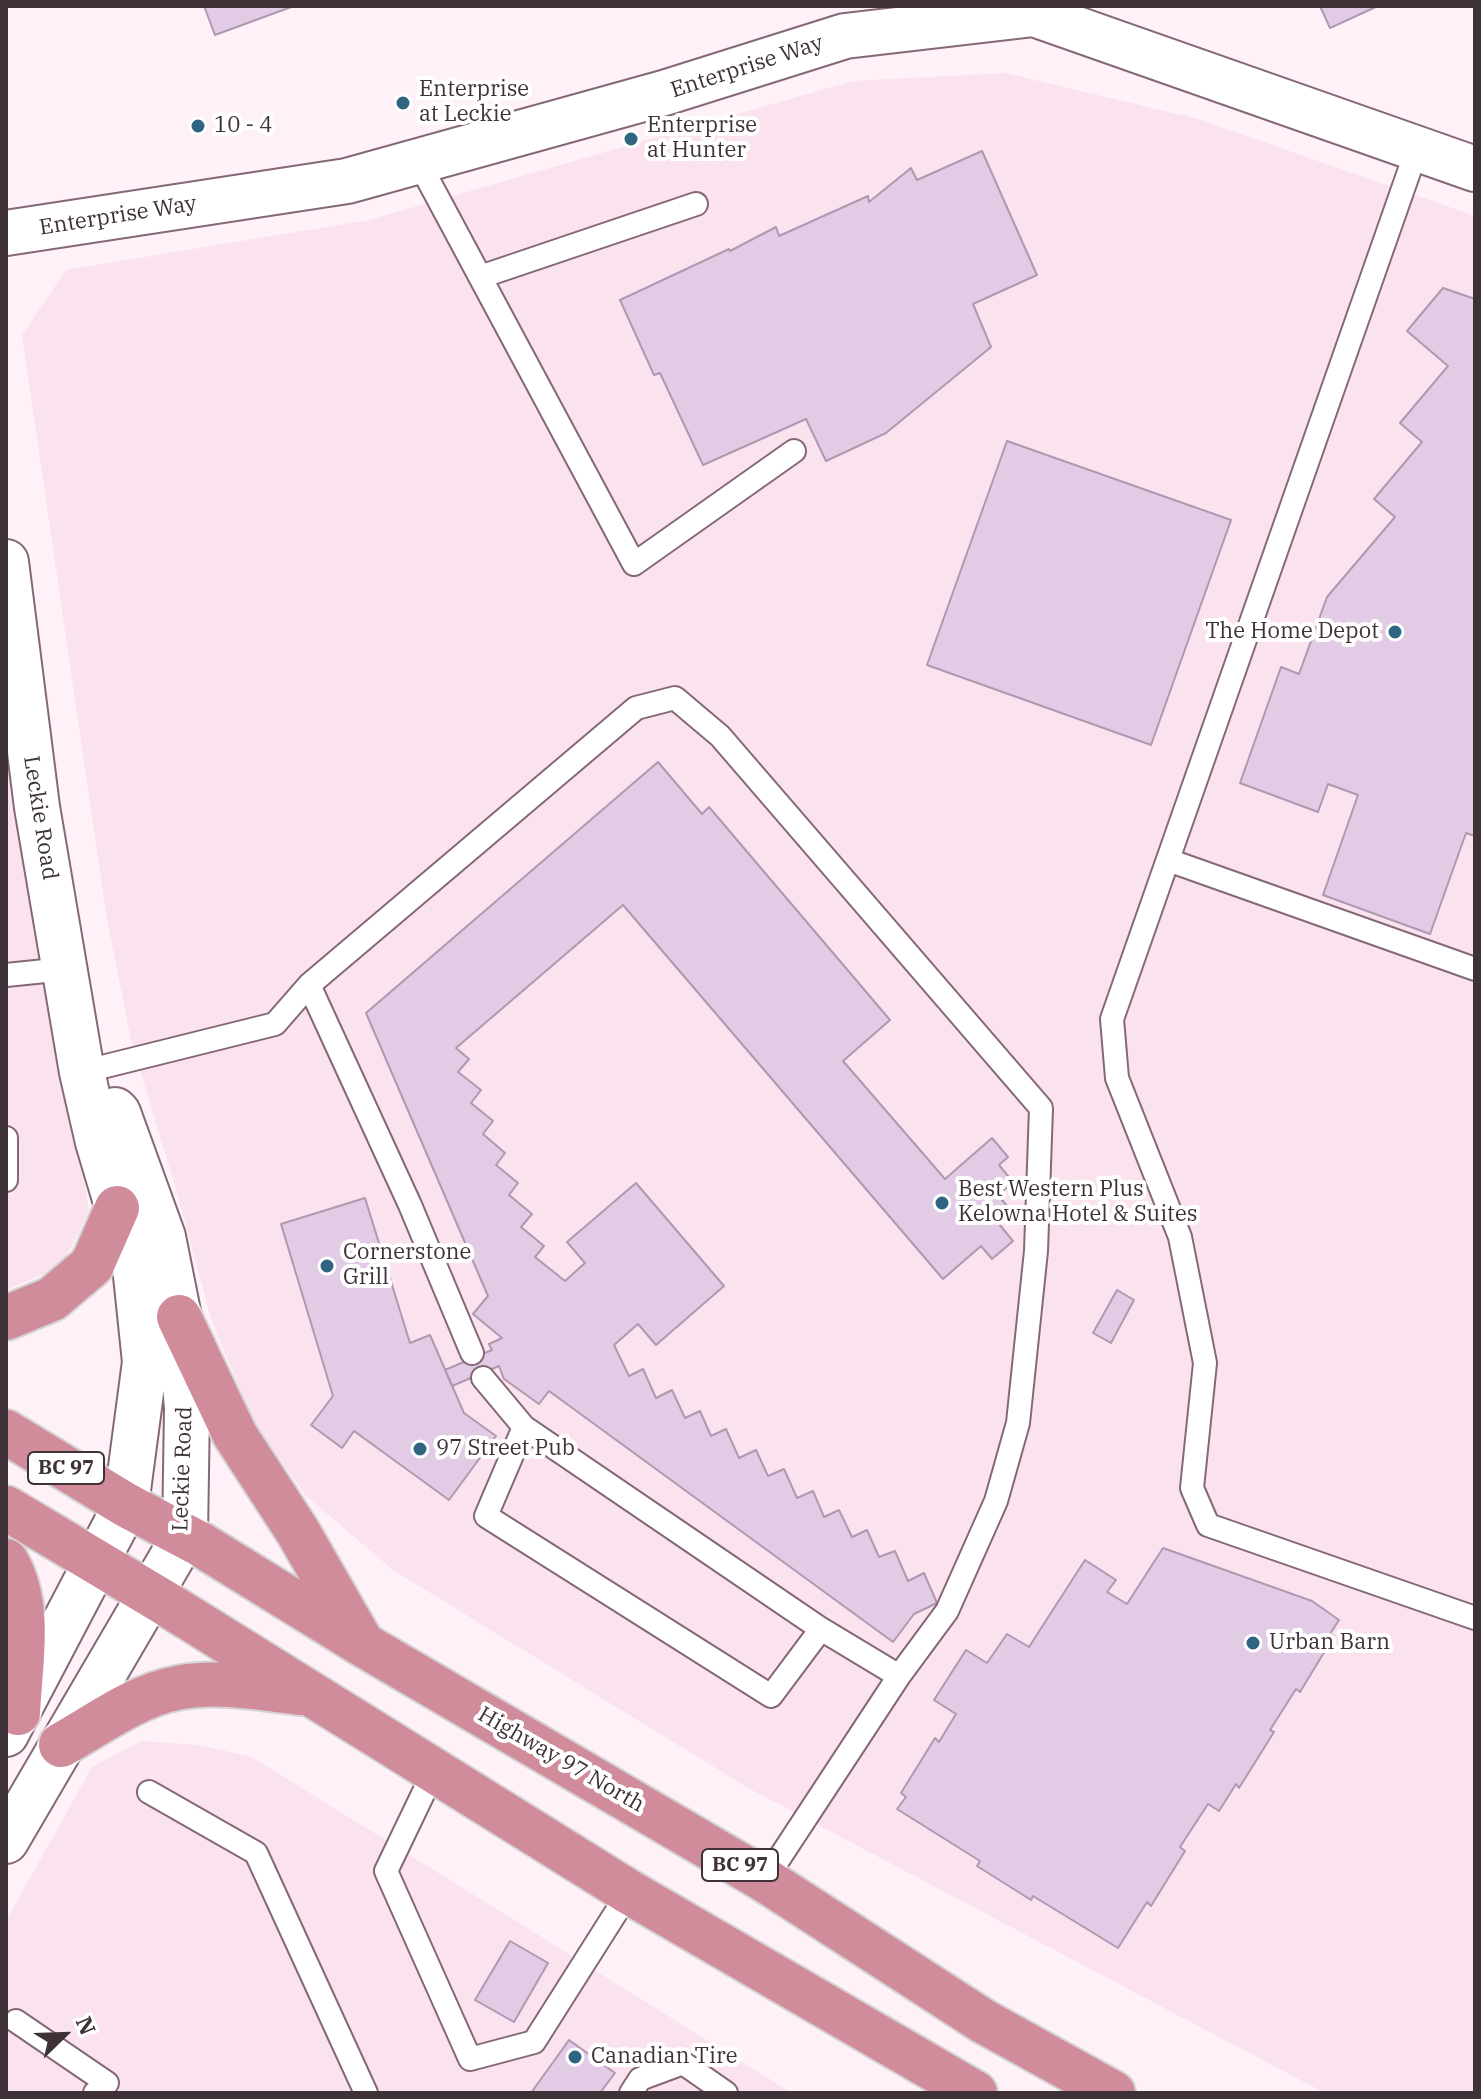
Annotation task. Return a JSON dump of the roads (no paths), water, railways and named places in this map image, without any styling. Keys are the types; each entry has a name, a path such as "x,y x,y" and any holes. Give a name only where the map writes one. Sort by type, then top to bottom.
{"highway":[{"path":"6,1318 52,1299 92,1265 117,1208"},
{"path":"179,1317 235,1435 298,1532 362,1644"},
{"name":"Highway 97 North","path":"6,1432 765,1880 983,2021 1113,2093"},
{"name":"BC 97","path":"6,1508 629,1892 963,2090"},
{"path":"6,1561 22,1602 22,1639 12,1724"},
{"path":"61,1745 135,1703 176,1688 224,1684 310,1694"}],"main road":[{"name":"Enterprise Way","path":"6,233 347,181 664,93 845,36 1034,14 1475,169"},
{"name":"Leckie Road","path":"8,589 37,807 82,1072 98,1142 135,1266 145,1362 126,1505 12,1724"},
{"name":"Leckie Road","path":"6,1841 185,1535 187,1408 179,1317 163,1237 118,1113 82,1072"}],"lane":[{"path":"1417,149 1112,1019 1117,1078 1180,1237 1205,1363 1192,1488 1208,1525 1475,1618"},
{"path":"418,161 634,564 794,451"},
{"path":"480,277 696,204"},
{"path":"82,1072 275,1024 309,985 636,708 675,698 720,736 1041,1108 1036,1251 1018,1423 996,1501 947,1611 899,1676 765,1880"},
{"path":"1168,860 1475,969"},
{"path":"6,975 65,969"},
{"path":"309,985 410,1205 472,1353"},
{"path":"6,1138 6,1180"},
{"path":"483,1378 524,1427 821,1629 899,1676"},
{"path":"524,1427 486,1516 771,1696 821,1629"},
{"path":"434,1771 386,1871 470,2059 534,2042 629,1892"},
{"path":"149,1792 256,1853 366,2093"},
{"path":"16,2021 107,2083 95,2093"},
{"path":"631,2093 640,2079 683,2063 726,2093"}],"place":[{"name":"Enterprise at Leckie","path":"403,103"},
{"name":"10 - 4","path":"198,126"},
{"name":"Enterprise at Hunter","path":"631,139"},
{"name":"The Home Depot","path":"1395,632"},
{"name":"Best Western Plus Kelowna Hotel & Suites","path":"942,1203"},
{"name":"Cornerstone Grill","path":"327,1266"},
{"name":"97 Street Pub","path":"420,1449"},
{"name":"Urban Barn","path":"1253,1643"},
{"name":"Canadian Tire","path":"575,2057"}]}
